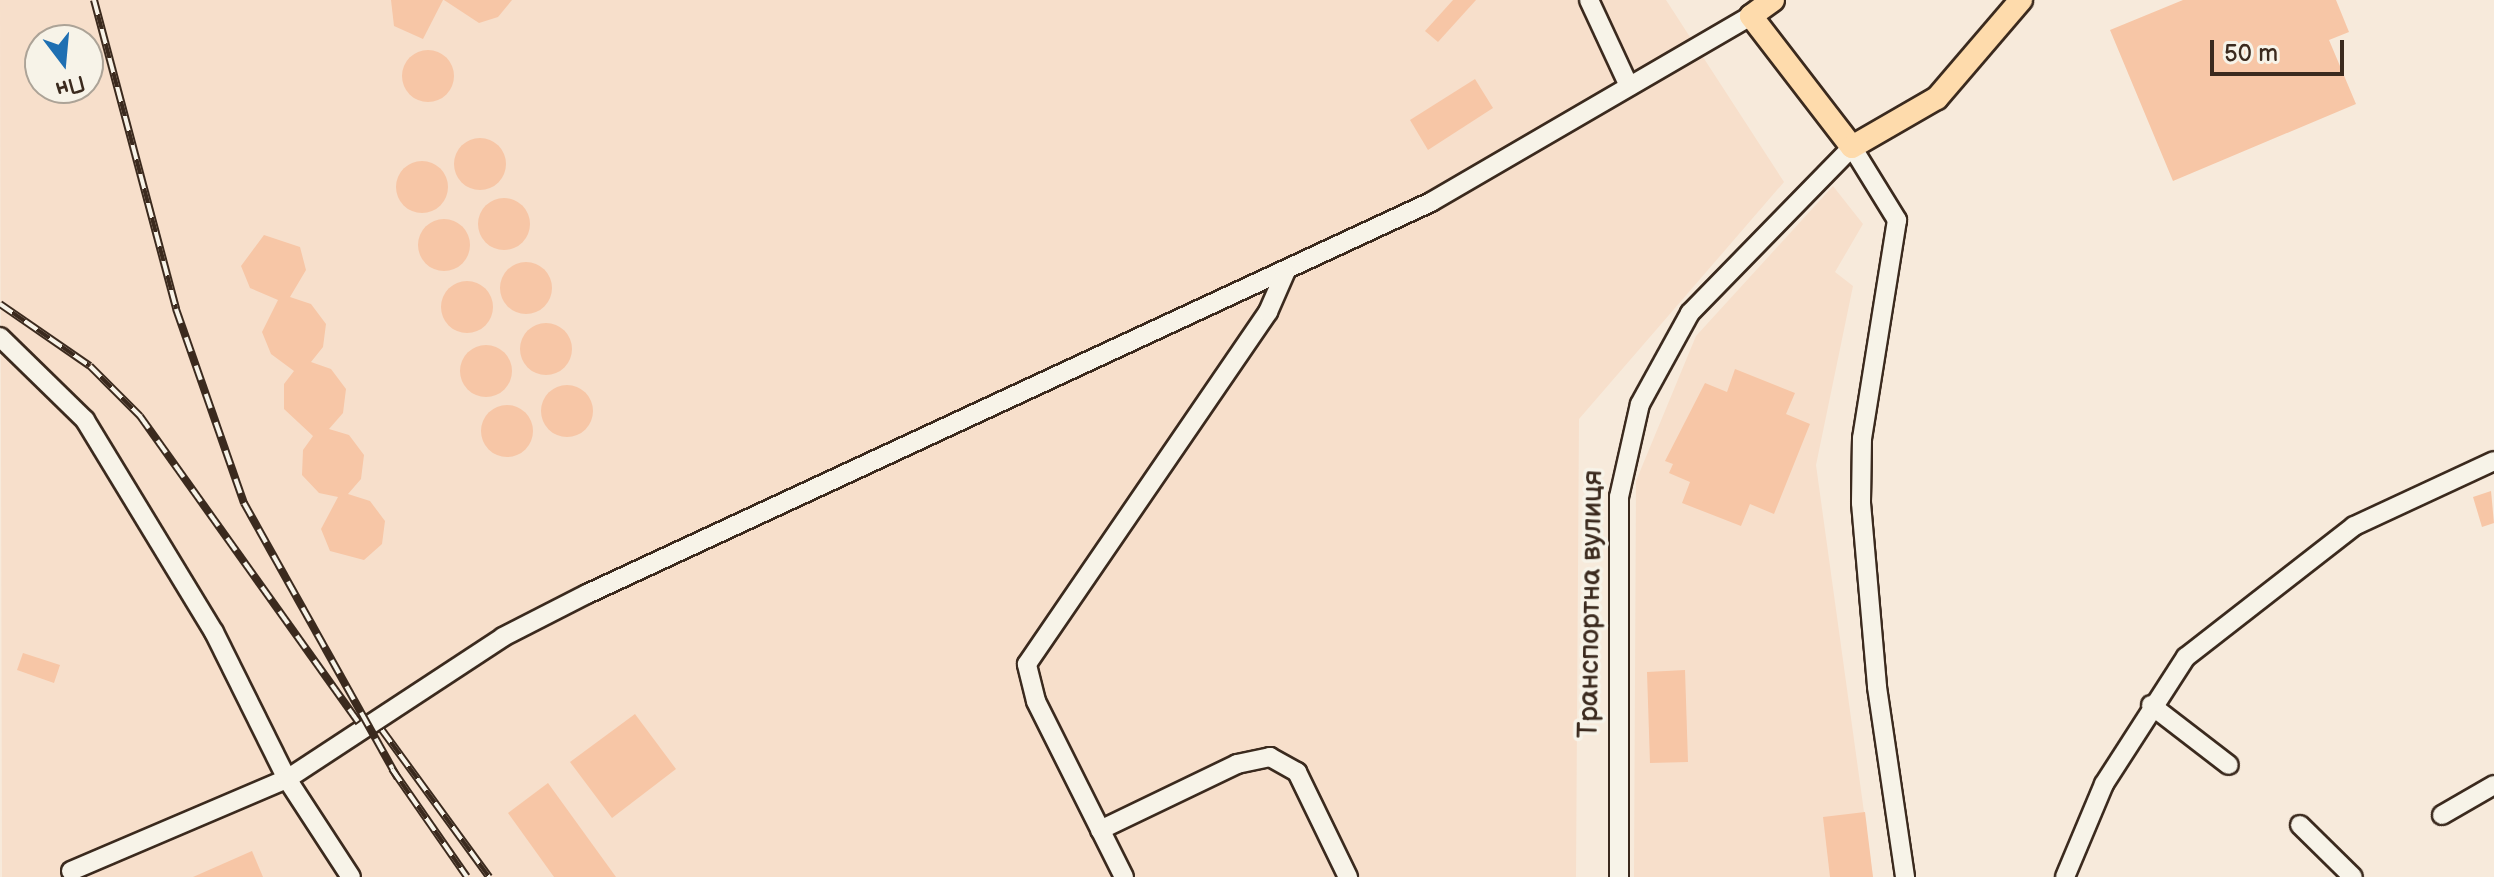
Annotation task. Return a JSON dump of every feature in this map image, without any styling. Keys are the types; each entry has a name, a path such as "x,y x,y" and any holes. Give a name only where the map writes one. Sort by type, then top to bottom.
{"main road":[{"path":"1773,0 1751,16 1852,147 1937,98 2021,0"}],"street":[{"path":"1589,0 1629,86"},
{"path":"71,871 287,779 503,637 1431,202 1751,16"},
{"path":"1852,147 1897,220 1862,438 1861,503 1905,877"},
{"name":"Транспортна вулиця","path":"1619,877 1619,497 1640,404 1690,313 1852,147"},
{"path":"1124,877 1036,701 1027,664 1268,312 1285,273"},
{"path":"0,337 85,420 214,632 287,779 351,877"},
{"path":"2065,877 2104,784 2151,705 2186,657 2245,605 2354,526 2494,461"},
{"path":"2151,705 2229,765"},
{"path":"1100,830 1237,764 1270,757 1297,772 1348,877"},
{"path":"2442,815 2494,785"},
{"path":"2300,825 2353,877"}],"shaded area":[{"path":"0,0 1666,0 1784,182 1579,419 1576,877 2,877"},
{"path":"1833,186 1863,224 1835,272 1853,286 1816,465 1873,877 1634,877 1636,481 1696,336"}],"building":[{"path":"391,0 443,0 423,39 394,26"},
{"path":"444,0 512,0 498,17 479,23"},
{"path":"1453,0 1476,0 1438,42 1425,31"},
{"path":"2183,0 2336,0 2349,32 2329,40 2356,104 2173,181 2110,30"},
{"path":"428,50 446,58 454,76 446,94 428,102 410,94 402,76 410,58"},
{"path":"1475,79 1493,108 1428,150 1410,120"},
{"path":"480,138 498,146 506,164 498,182 480,190 462,182 454,164 462,146"},
{"path":"422,161 440,169 448,187 440,205 422,213 404,205 396,187 404,169"},
{"path":"504,198 523,205 530,224 523,243 504,250 485,243 478,224 485,205"},
{"path":"444,219 463,226 470,245 463,264 444,271 425,264 418,245 425,226"},
{"path":"264,235 300,247 306,270 290,297 311,304 326,324 323,347 311,362 331,369 346,389 343,413 329,429 349,435 364,455 361,479 348,494 370,501 385,521 382,544 364,560 330,551 321,529 338,497 319,493 302,475 303,450 313,436 284,409 284,384 294,371 271,354 262,332 278,300 250,288 241,266"},
{"path":"526,262 545,269 552,288 545,307 526,314 507,307 500,288 507,269"},
{"path":"467,281 486,288 493,307 486,326 467,333 448,326 441,307 448,288"},
{"path":"546,323 565,330 572,349 565,368 546,375 527,368 520,349 527,330"},
{"path":"486,345 505,352 512,371 505,390 486,397 467,390 460,371 467,352"},
{"path":"1735,369 1795,393 1786,414 1810,424 1774,514 1750,504 1741,526 1682,503 1690,482 1669,473 1673,464 1665,461 1705,383 1727,392"},
{"path":"567,385 585,393 593,411 585,429 567,437 549,429 541,411 549,393"},
{"path":"507,405 525,413 533,431 525,449 507,457 489,449 481,431 489,413"},
{"path":"2491,491 2494,523 2482,527 2473,497"},
{"path":"23,653 60,665 54,683 17,670"},
{"path":"1685,670 1688,762 1650,763 1647,672"},
{"path":"635,714 676,769 612,818 570,762"},
{"path":"548,783 616,877 554,877 508,813"},
{"path":"1865,812 1873,877 1830,877 1823,817"},
{"path":"252,851 263,877 193,877"}],"railway":[{"path":"94,0 176,309 244,503 398,778"},
{"path":"0,304 90,366 140,416 359,723"},
{"path":"382,730 489,877"},
{"path":"392,769 467,877"}]}
